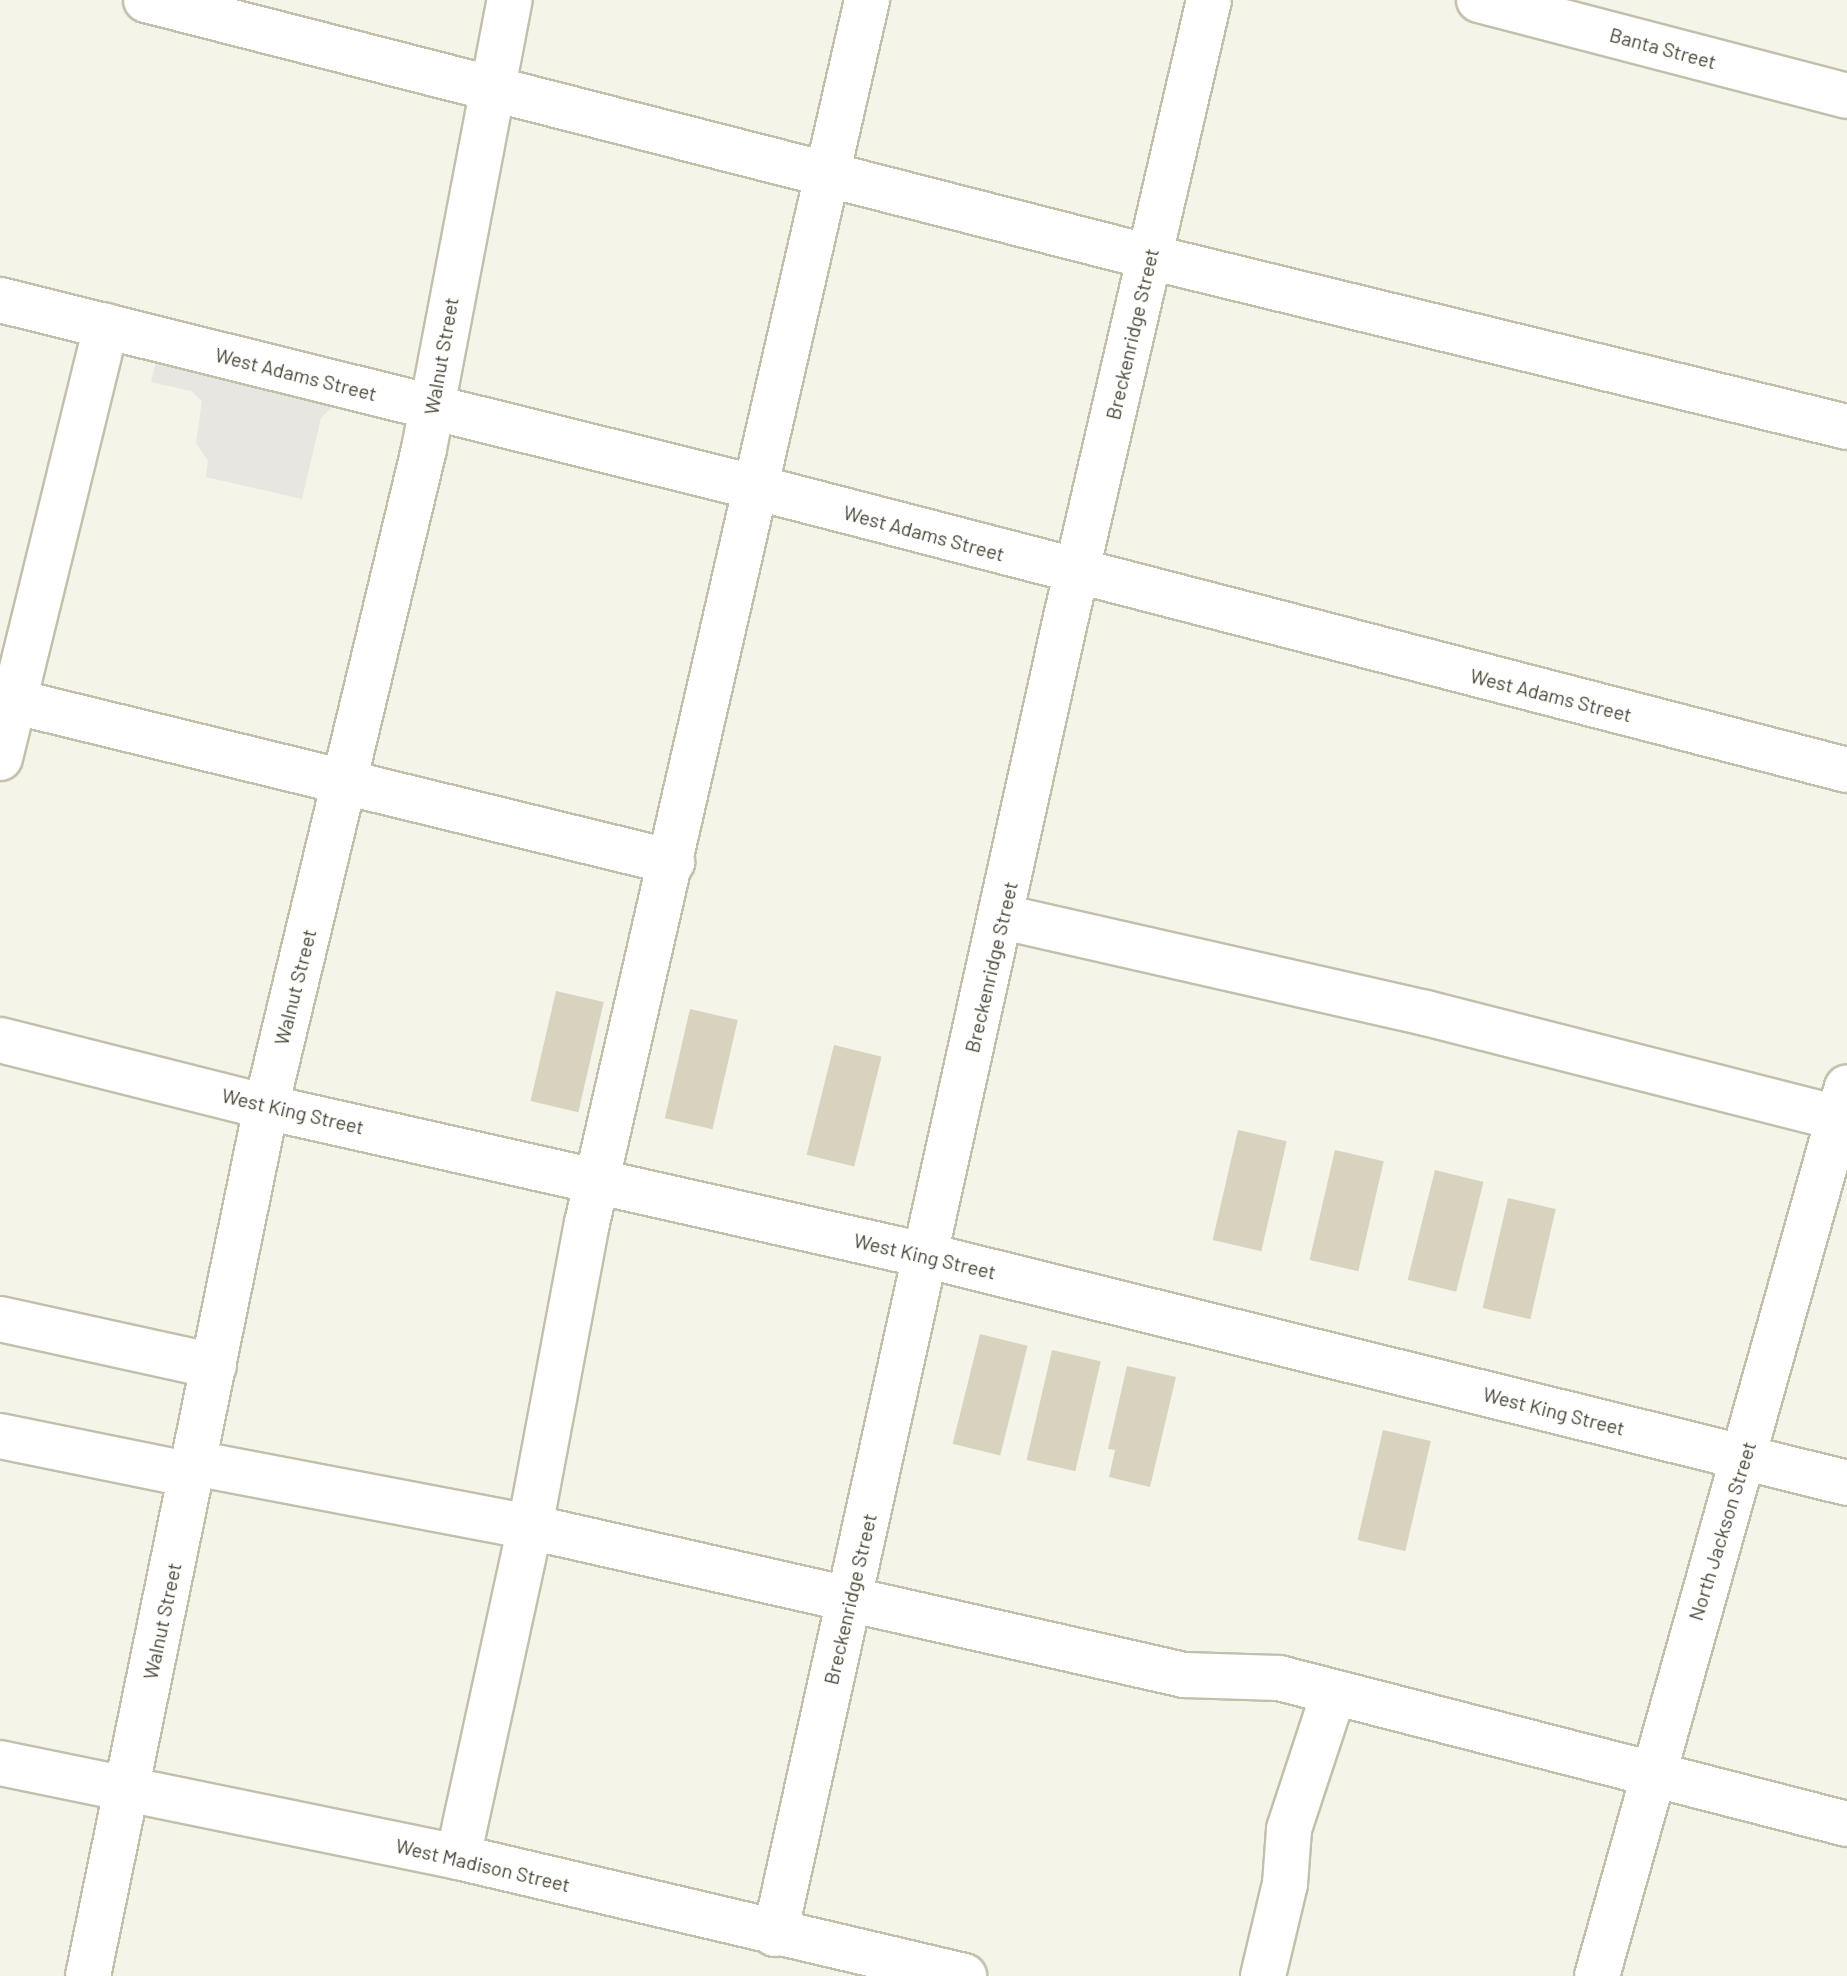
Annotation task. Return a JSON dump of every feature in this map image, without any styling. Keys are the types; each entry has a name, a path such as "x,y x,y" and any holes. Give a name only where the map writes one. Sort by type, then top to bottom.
{"street":[{"path":"146,0 1150,257 1847,427"},
{"name":"Walnut Street","path":"88,1976 266,1107 432,408 510,0"},
{"path":"458,1857 530,1527 596,1181 758,488 867,0"},
{"name":"Breckenridge Street","path":"775,1934 928,1256 931,1220 1003,917 1077,574 1209,0"},
{"name":"Banta Street","path":"1479,0 1847,96"},
{"name":"West Adams Street","path":"0,300 758,488 1077,574 1847,770"},
{"path":"0,758 7,700 106,326"},
{"path":"7,700 672,862"},
{"path":"1003,917 1426,1013 1843,1102"},
{"name":"West King Street","path":"0,1040 266,1107 928,1256 1847,1483"},
{"name":"North Jackson Street","path":"1597,1976 1843,1102"},
{"path":"0,1319 214,1366"},
{"path":"0,1436 530,1527 850,1596 1184,1675 1279,1678 1333,1695 1847,1824"},
{"path":"1263,1976 1285,1884 1289,1829 1333,1695"},
{"name":"West Madison Street","path":"0,1763 458,1857 964,1976"}],"shaded area":[{"path":"156,362 334,405 321,418 302,499 206,477 208,461 196,443 202,401 191,391 151,382"}],"building":[{"path":"556,991 604,1002 578,1112 531,1101"},
{"path":"690,1009 738,1020 713,1129 665,1118"},
{"path":"834,1045 882,1057 854,1166 807,1155"},
{"path":"1238,1130 1287,1141 1261,1251 1213,1240"},
{"path":"1335,1150 1384,1161 1358,1271 1310,1260"},
{"path":"1435,1170 1484,1182 1456,1292 1408,1280"},
{"path":"1508,1198 1556,1209 1530,1319 1483,1308"},
{"path":"980,1334 1028,1346 1000,1455 953,1444"},
{"path":"1052,1350 1101,1361 1075,1471 1027,1460"},
{"path":"1127,1366 1176,1377 1150,1487 1109,1477 1115,1450 1108,1449"},
{"path":"1383,1430 1431,1441 1405,1551 1358,1540"}]}
